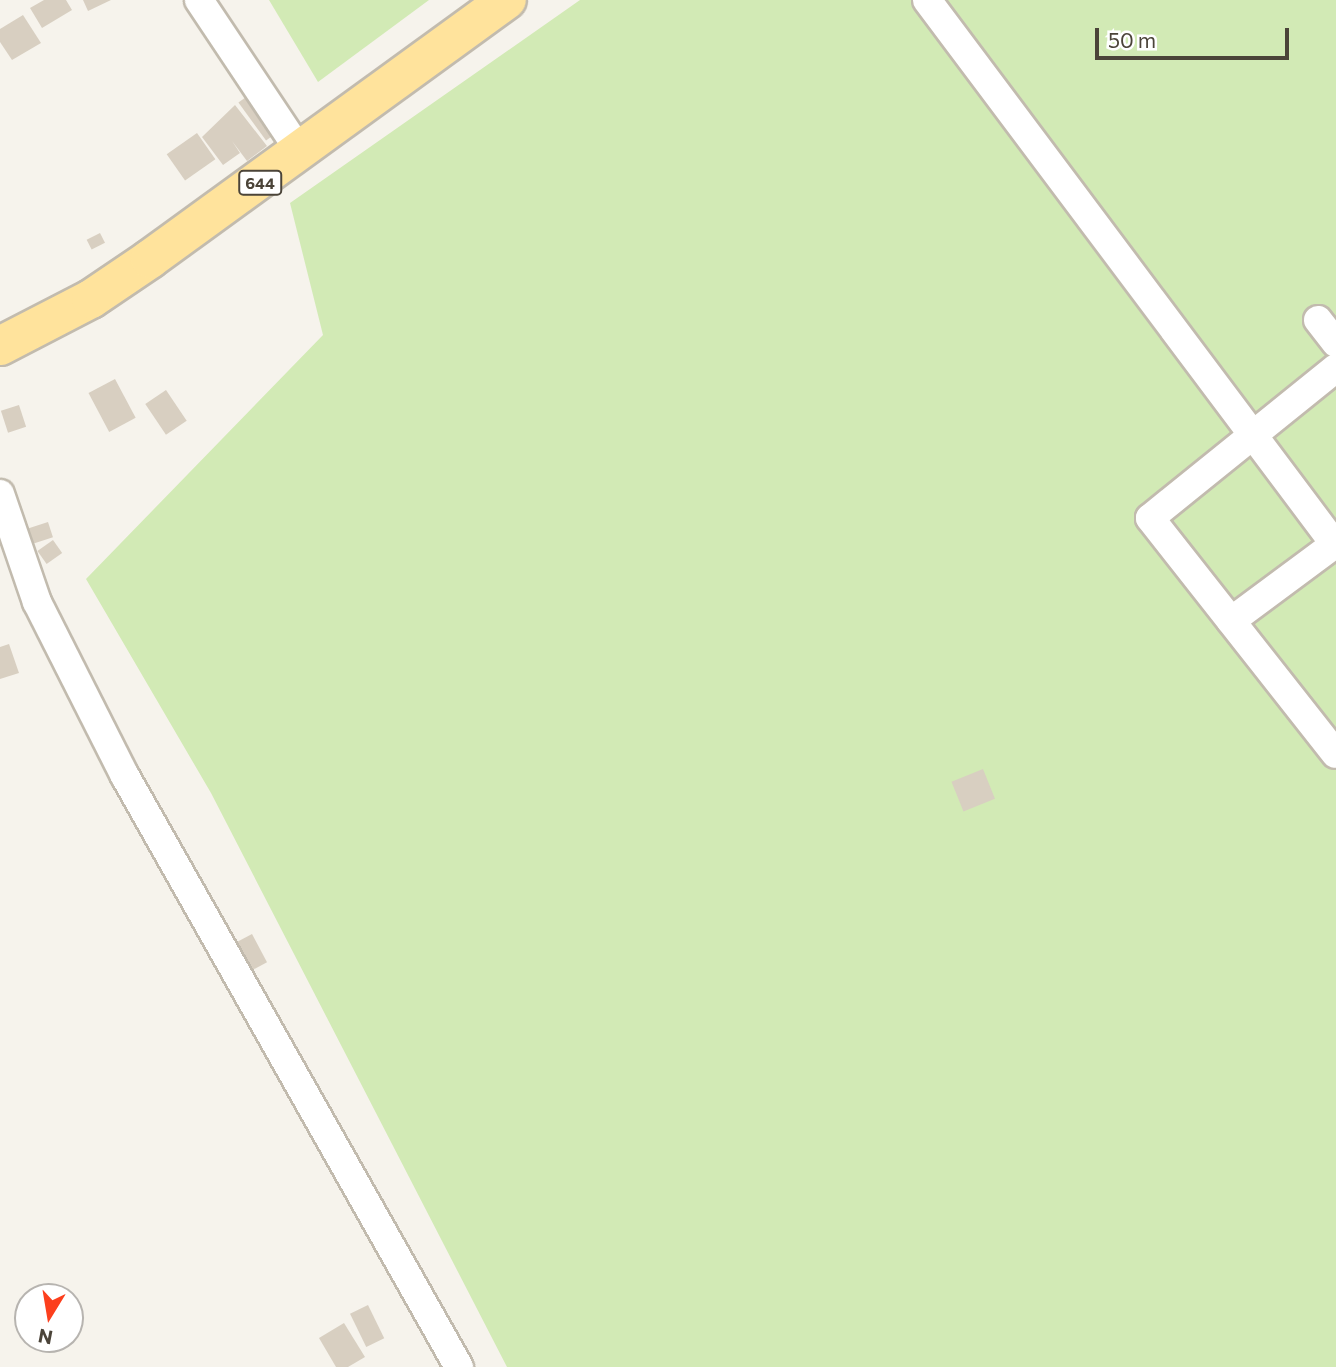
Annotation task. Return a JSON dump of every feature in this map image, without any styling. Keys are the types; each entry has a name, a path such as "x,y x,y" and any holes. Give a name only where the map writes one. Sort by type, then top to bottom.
{"main road":[{"name":"644","path":"0,346 91,299 301,153 507,0"}],"street":[{"path":"199,0 301,153"},
{"path":"927,0 1335,545 1231,621"},
{"path":"1318,320 1336,343"},
{"path":"1336,368 1150,518 1336,754"},
{"path":"0,495 37,602 125,776 458,1367"}],"green space":[{"path":"269,0 429,0 318,82"},
{"path":"580,0 1336,0 1336,1367 507,1367 211,793 86,579 323,335 290,203"}],"building":[{"path":"44,0 66,0 72,10 42,28 30,8"},
{"path":"83,0 111,0 88,11"},
{"path":"23,15 41,43 12,60 0,42 0,29"},
{"path":"253,92 281,130 266,141 238,103"},
{"path":"235,105 267,146 247,161 232,141 240,153 223,165 202,137"},
{"path":"197,133 215,159 185,180 167,154"},
{"path":"100,233 105,243 92,250 87,240"},
{"path":"115,379 136,418 109,432 89,393"},
{"path":"166,390 187,421 166,435 145,404"},
{"path":"19,405 26,427 8,433 1,411"},
{"path":"48,522 53,537 33,544 28,528"},
{"path":"53,540 62,553 47,564 37,551"},
{"path":"9,644 19,673 0,679 0,647"},
{"path":"983,769 995,799 963,811 951,782"},
{"path":"252,934 267,962 246,974 231,945"},
{"path":"368,1305 384,1338 366,1347 350,1314"},
{"path":"344,1323 365,1357 348,1367 336,1367 319,1338"}]}
